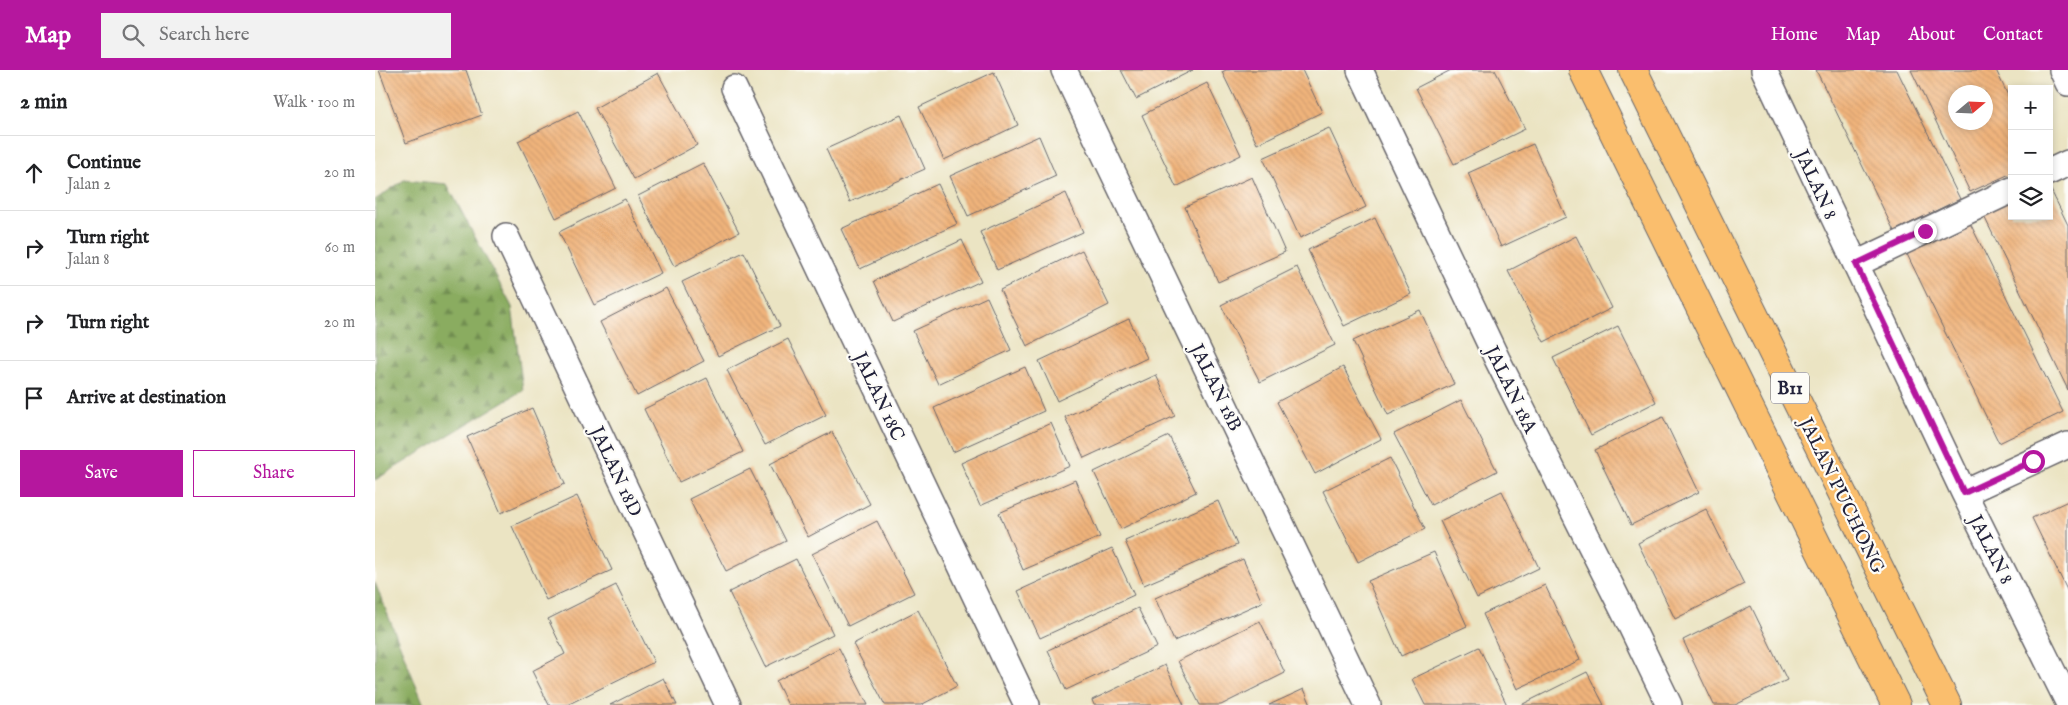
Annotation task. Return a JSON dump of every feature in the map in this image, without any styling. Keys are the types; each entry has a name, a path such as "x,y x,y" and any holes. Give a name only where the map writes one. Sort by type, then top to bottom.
{"main road":[{"name":"B11","path":"1583,70 1896,705"},
{"name":"JALAN PUCHONG","path":"1633,70 1947,705"}],"street":[{"name":"JALAN 18B","path":"1064,70 1369,705"},
{"name":"JALAN 18A","path":"1360,70 1480,325 1669,705"},
{"name":"JALAN 8","path":"1764,70 1964,493 2068,702"},
{"path":"2062,70 2068,83"},
{"name":"JALAN 18C","path":"734,88 1027,705"},
{"path":"2053,170 2068,163"},
{"path":"1856,264 2008,192"},
{"name":"JALAN 18D","path":"506,236 728,705"},
{"path":"1964,493 2068,445"}],"green space":[{"path":"404,180 447,184 512,307 523,390 375,480 375,200"},
{"path":"375,583 424,705 375,705"}],"building":[{"path":"379,70 466,70 482,115 406,143"},
{"path":"1121,70 1193,70 1136,99"},
{"path":"1226,70 1302,70 1322,112 1257,144 1222,72"},
{"path":"1451,70 1495,70 1525,129 1454,164 1416,88"},
{"path":"1816,70 1897,70 1960,199 1894,231"},
{"path":"1911,70 1996,70 2008,96 2008,175 1970,192"},
{"path":"994,72 1018,125 944,160 919,107"},
{"path":"658,73 697,145 634,179 595,108"},
{"path":"1207,83 1241,155 1176,187 1142,115"},
{"path":"578,111 616,188 556,218 518,141"},
{"path":"901,115 925,169 850,202 826,149"},
{"path":"1329,128 1366,207 1300,238 1263,158"},
{"path":"1039,136 1056,176 968,216 950,176"},
{"path":"1533,144 1566,217 1501,247 1468,173"},
{"path":"703,163 739,232 674,266 638,196"},
{"path":"1252,177 1285,252 1218,282 1185,207"},
{"path":"938,184 957,224 860,269 841,229"},
{"path":"1066,193 1083,232 997,270 980,232"},
{"path":"2053,194 2068,225 2068,390 1982,212 2008,200 2008,220 2053,220"},
{"path":"625,199 661,273 594,305 559,232"},
{"path":"1967,217 2063,412 1999,443 1904,248"},
{"path":"1375,218 1411,294 1344,326 1308,250"},
{"path":"1576,236 1612,308 1544,342 1508,271"},
{"path":"962,240 981,281 893,322 874,281"},
{"path":"1082,250 1109,305 1027,346 1000,290"},
{"path":"744,252 780,326 718,356 682,282"},
{"path":"1297,267 1335,345 1260,382 1221,305"},
{"path":"666,288 704,361 637,396 600,322"},
{"path":"987,297 1011,350 938,384 913,331"},
{"path":"1420,310 1454,384 1388,415 1353,341"},
{"path":"1129,319 1147,358 1057,401 1039,361"},
{"path":"1618,326 1656,402 1591,435 1553,358"},
{"path":"788,339 826,415 765,445 727,370"},
{"path":"1025,367 1044,411 953,452 934,408"},
{"path":"1343,367 1381,439 1315,474 1277,402"},
{"path":"1156,375 1175,416 1084,458 1065,417"},
{"path":"707,378 743,452 679,482 644,409"},
{"path":"1461,400 1497,471 1431,505 1394,434"},
{"path":"532,408 565,484 501,513 467,437"},
{"path":"1663,417 1699,492 1631,525 1595,450"},
{"path":"1051,423 1070,466 980,506 961,463"},
{"path":"832,432 870,504 808,537 770,464"},
{"path":"1169,436 1196,492 1121,529 1094,472"},
{"path":"1390,458 1425,529 1358,562 1323,491"},
{"path":"750,469 786,541 726,571 689,499"},
{"path":"1075,480 1100,537 1023,570 999,513"},
{"path":"1502,491 1539,568 1477,598 1440,521"},
{"path":"577,496 612,570 546,600 512,526"},
{"path":"1218,501 1237,545 1144,585 1125,541"},
{"path":"2068,501 2068,592 2032,518"},
{"path":"1706,509 1744,584 1675,619 1638,543"},
{"path":"877,521 914,593 848,626 812,554"},
{"path":"1112,548 1134,595 1040,638 1018,591"},
{"path":"1434,552 1467,626 1401,656 1368,581"},
{"path":"796,559 833,634 765,667 729,592"},
{"path":"1243,559 1262,602 1174,641 1155,598"},
{"path":"616,585 654,662 567,705 549,705 532,671 565,654 548,619"},
{"path":"1545,585 1580,660 1517,689 1483,614"},
{"path":"1751,606 1787,680 1735,705 1714,705 1683,640"},
{"path":"1138,608 1157,647 1066,690 1048,650"},
{"path":"918,610 957,686 921,705 885,705 853,644"},
{"path":"1260,621 1285,673 1221,705 1200,705 1178,661"},
{"path":"1479,647 1507,705 1425,705 1412,679"},
{"path":"839,648 868,705 788,705 776,681"},
{"path":"1165,665 1184,705 1094,705 1092,700"},
{"path":"1587,672 1604,705 1521,705"},
{"path":"663,678 677,705 610,705"},
{"path":"1304,689 1311,705 1269,705"}],"route":[{"path":"1925,231 1856,264 1964,493 2033,461"}]}
